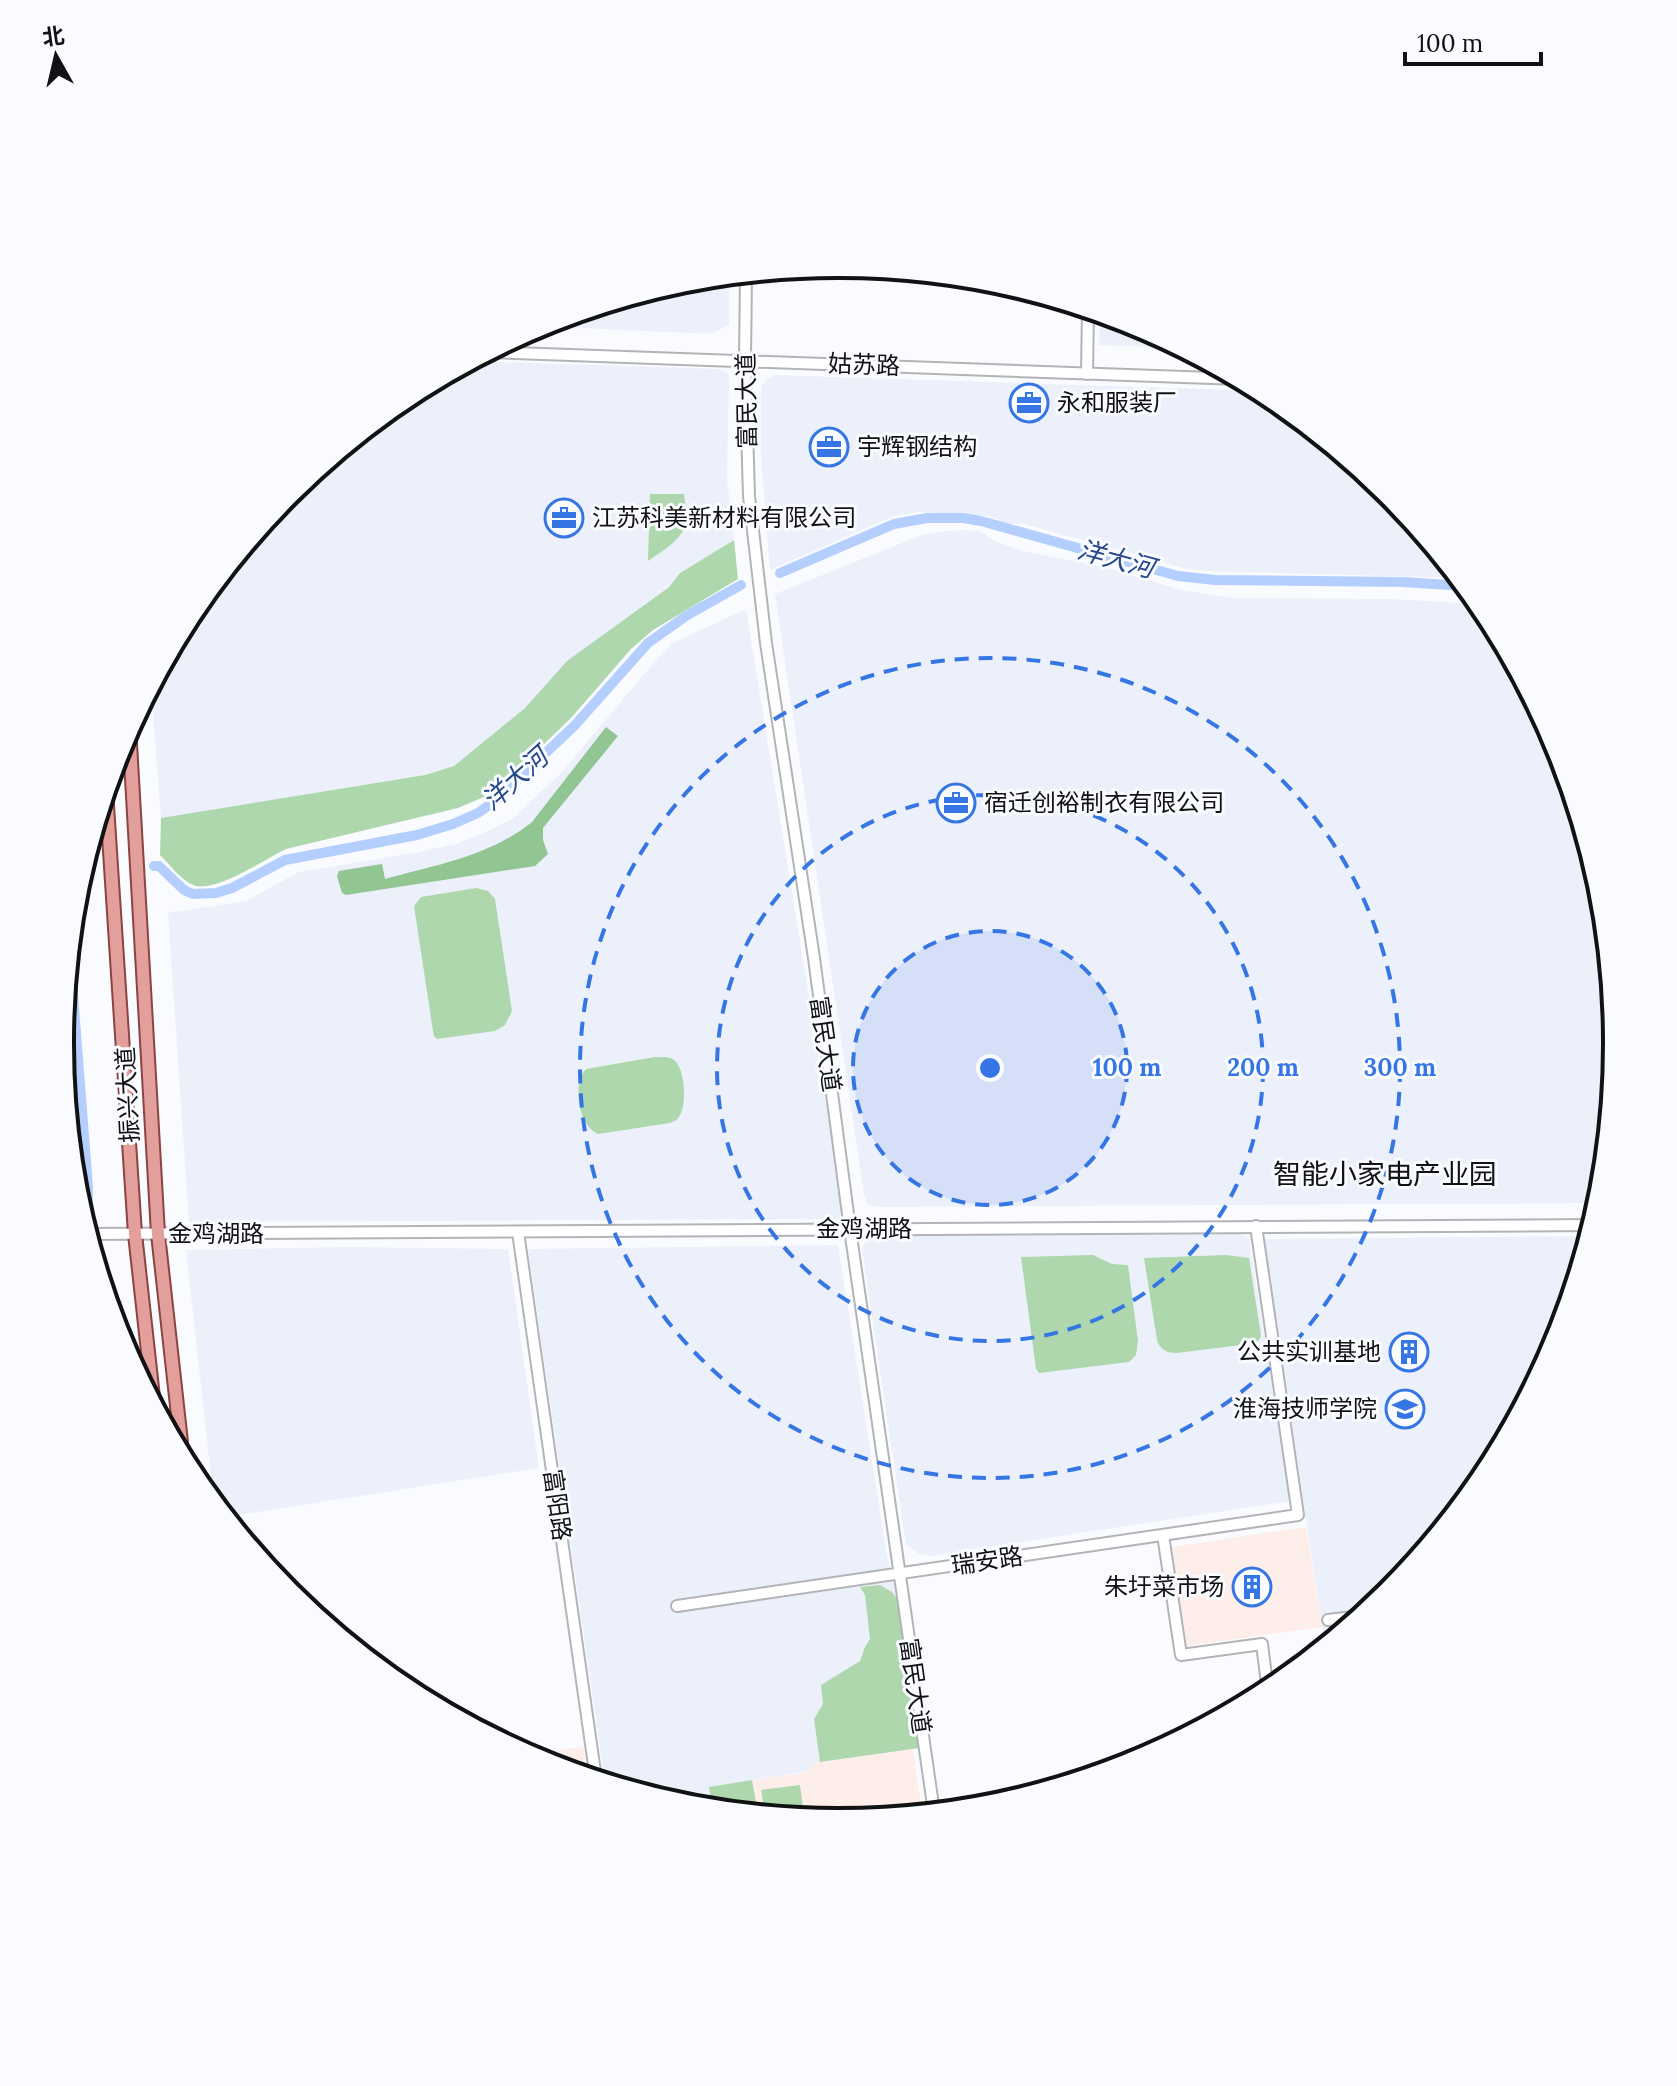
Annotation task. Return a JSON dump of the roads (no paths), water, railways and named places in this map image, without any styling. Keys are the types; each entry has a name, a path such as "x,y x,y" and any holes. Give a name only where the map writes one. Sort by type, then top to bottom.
{"main road":[{"name":"振兴大道","path":"131,754 158,1234 180,1431"},
{"name":"振兴大道","path":"108,820 135,1234 151,1376"}],"street":[{"name":"富民大道","path":"746,284 749,496 766,643 814,958 932,1802"},
{"path":"1087,374 1088,320"},
{"name":"姑苏路","path":"510,353 1216,378"},
{"name":"金鸡湖路","path":"98,1234 1581,1225"},
{"name":"瑞安路","path":"677,1606 1298,1515 1256,1226"},
{"name":"富阳路","path":"518,1232 594,1767"},
{"path":"1163,1535 1181,1655 1262,1644 1266,1677"},
{"path":"1328,1620 1343,1618"}],"water":[{"path":"77,982 93,1208 76,1093 74,1043"}],"waterway":[{"name":"洋大河","path":"780,573 894,524 927,518 963,518 1178,576 1215,580 1450,585"},
{"name":"洋大河","path":"154,866 159,866 184,890 193,894 216,893 285,860 417,835 478,813 495,801 575,725 648,643 686,616 741,585"}],"place":[{"name":"永和服装厂","path":"1029,403"},
{"name":"宇辉钢结构","path":"829,447"},
{"name":"江苏科美新材料有限公司","path":"564,518"},
{"name":"宿迁创裕制衣有限公司","path":"956,803"},
{"name":"公共实训基地","path":"1409,1352"},
{"name":"淮海技师学院","path":"1405,1409"},
{"name":"朱圩菜市场","path":"1252,1587"}],"district":[{"name":"智能小家电产业园","path":"1385,1174"}]}
